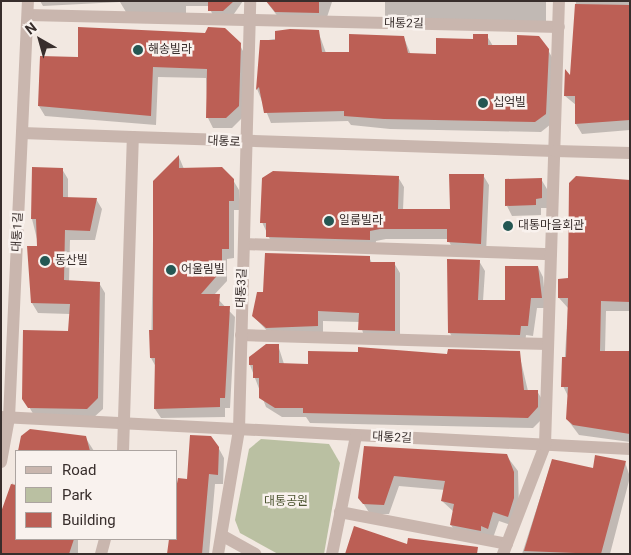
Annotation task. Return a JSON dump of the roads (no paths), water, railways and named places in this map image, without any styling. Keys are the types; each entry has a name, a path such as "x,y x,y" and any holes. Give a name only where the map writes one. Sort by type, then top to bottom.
{"street":[{"name":"대통1길","path":"1,462 22,133 28,1"},
{"name":"대통3길","path":"218,554 223,536 239,430 250,1"},
{"path":"340,512 505,549 545,445 560,1"},
{"path":"28,15 249,21"},
{"name":"대통2길","path":"249,21 559,28"},
{"name":"대통로","path":"22,133 246,143 630,153"},
{"path":"123,450 133,137"},
{"path":"244,244 551,254"},
{"path":"241,335 548,344"},
{"name":"대통2길","path":"5,418 630,449"},
{"path":"332,554 356,436"},
{"path":"223,536 255,554"},
{"path":"100,554 105,540"}],"place":[{"name":"해송빌라","path":"138,50"},
{"name":"십억빌","path":"483,103"},
{"name":"일룸빌라","path":"329,221"},
{"name":"대통마을회관","path":"508,226"},
{"name":"동산빌","path":"45,261"},
{"name":"어울림빌","path":"171,270"}],"park label":[{"name":"대통공원","path":"286,502"}]}
